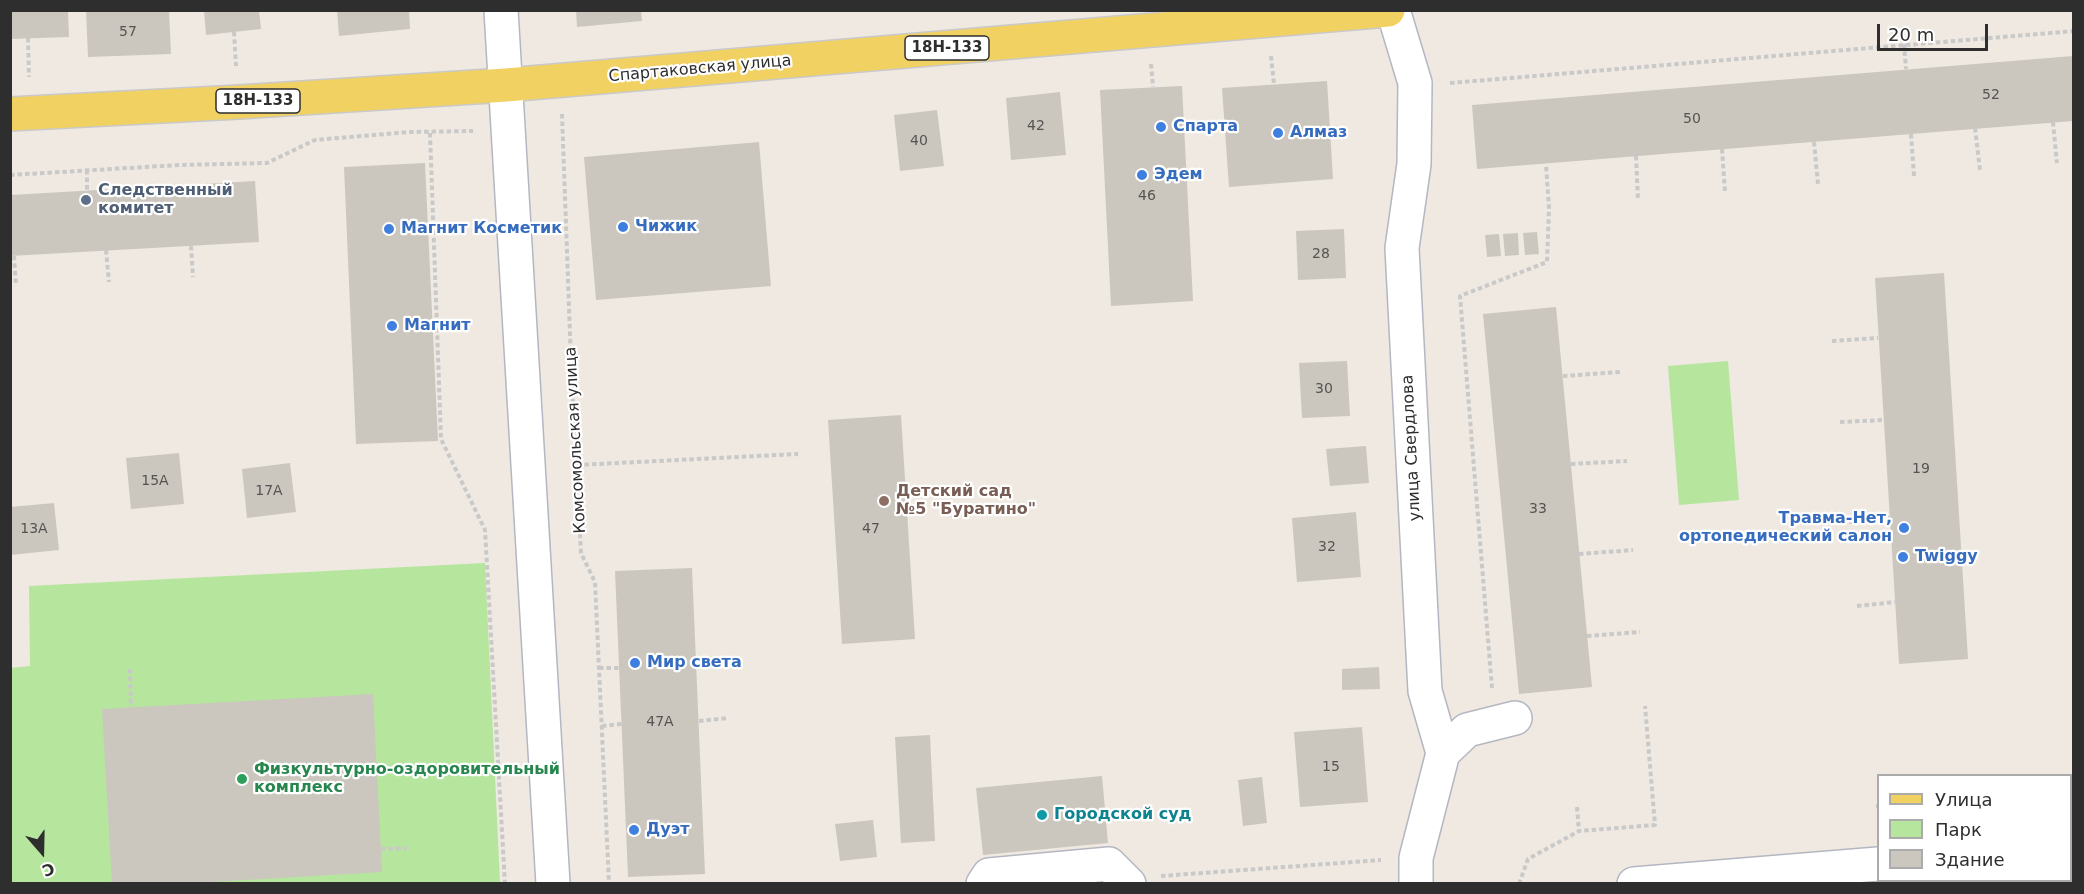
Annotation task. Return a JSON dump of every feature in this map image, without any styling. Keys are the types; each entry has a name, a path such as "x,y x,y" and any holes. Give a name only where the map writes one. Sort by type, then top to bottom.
{"main road":[{"name":"Спартаковская улица","path":"10,114 562,81 1388,10"}],"street":[{"path":"501,10 553,884"},
{"name":"улица Свердлова","path":"1392,10 1415,83 1413,164 1402,248 1425,691 1443,753"},
{"path":"1416,871 1443,753 1467,730 1505,720"},
{"path":"983,884 989,875 1109,864 1127,881"},
{"path":"1634,884 1877,864"}],"path":[{"path":"1466,83 2073,31"},
{"path":"28,39 29,63"},
{"path":"1905,44 1906,69"},
{"path":"1270,49 1274,84"},
{"path":"1150,60 1154,87"},
{"name":"Комсомольская улица","path":"562,81 581,553 595,582 609,884"},
{"path":"2053,122 2057,164"},
{"path":"1975,128 1980,170"},
{"path":"430,133 430,210 441,439 485,530 505,884"},
{"path":"1911,134 1914,176"},
{"path":"1814,142 1818,184"},
{"path":"1722,149 1725,192"},
{"path":"1636,156 1638,200"},
{"path":"1505,720 1461,297 1547,262 1549,208 1546,164"},
{"path":"87,170 87,190"},
{"path":"191,246 193,277"},
{"path":"106,250 109,282"},
{"path":"14,256 16,286"},
{"path":"1832,341 1878,338"},
{"path":"1563,376 1620,372"},
{"path":"1840,422 1884,420"},
{"path":"577,465 798,454"},
{"path":"1571,464 1627,461"},
{"path":"1849,522 1890,518"},
{"path":"1579,554 1633,550"},
{"path":"1857,606 1895,602"},
{"path":"1587,636 1640,632"},
{"path":"599,668 620,668"},
{"path":"130,669 131,707"},
{"path":"1519,884 1528,860 1579,831 1655,825 1645,706"},
{"path":"699,721 728,718"},
{"path":"602,726 622,724"},
{"path":"1576,807 1579,831"},
{"path":"381,849 407,848"},
{"path":"1127,881 1416,871"}],"green space":[{"path":"1728,361 1739,500 1679,505 1668,366"},
{"path":"485,563 500,883 11,883 10,668 30,666 29,586"}],"building":[{"path":"10,10 68,10 69,37 10,39"},
{"path":"86,10 169,10 171,54 88,57"},
{"path":"204,10 259,10 261,29 206,35"},
{"path":"337,10 409,10 410,29 339,36"},
{"path":"576,10 641,10 642,21 577,27"},
{"path":"2073,56 2073,121 1477,169 1472,105"},
{"name":"Алмаз","path":"1327,81 1333,179 1229,187 1222,88"},
{"path":"1182,86 1193,301 1111,306 1100,90"},
{"path":"1060,92 1066,155 1011,160 1006,98"},
{"path":"937,110 944,166 900,171 894,115"},
{"path":"759,142 771,286 596,300 584,157"},
{"name":"Магнит","path":"425,163 438,441 356,444 344,167"},
{"path":"255,181 259,242 10,256 10,195"},
{"path":"1344,229 1346,278 1298,280 1296,231"},
{"path":"1537,232 1539,254 1525,255 1523,233"},
{"path":"1518,233 1519,255 1505,256 1503,234"},
{"path":"1499,234 1501,256 1487,257 1485,235"},
{"path":"1944,273 1968,659 1899,664 1875,278"},
{"path":"1556,307 1592,687 1519,694 1483,314"},
{"path":"1347,361 1350,416 1302,418 1299,363"},
{"path":"901,415 915,639 842,644 828,420"},
{"path":"1366,446 1369,483 1330,486 1326,449"},
{"path":"179,453 184,504 131,509 126,458"},
{"path":"290,463 296,512 247,518 242,469"},
{"path":"54,503 59,550 10,555 10,507"},
{"path":"1356,512 1361,577 1297,582 1292,518"},
{"path":"692,568 705,874 628,877 615,571"},
{"path":"1379,667 1380,689 1342,690 1342,669"},
{"name":"Физкультурно-оздоровительный комплекс","path":"373,694 382,872 177,884 112,884 102,709"},
{"path":"1362,727 1368,802 1300,807 1294,732"},
{"path":"930,735 935,841 901,843 895,737"},
{"name":"Городской суд","path":"1102,776 1108,843 983,855 976,788"},
{"path":"1262,777 1267,823 1243,826 1238,780"},
{"path":"873,820 877,857 840,861 835,824"}],"place":[{"name":"Спарта","path":"1161,127"},
{"name":"Алмаз","path":"1278,133"},
{"name":"Эдем","path":"1142,175"},
{"name":"Следственный комитет","path":"86,200"},
{"name":"Чижик","path":"623,227"},
{"name":"Магнит Косметик","path":"389,229"},
{"name":"Магнит","path":"392,326"},
{"name":"Детский сад №5 \"Буратино\"","path":"884,501"},
{"name":"Травма-Нет, ортопедический салон","path":"1904,528"},
{"name":"Twiggy","path":"1903,557"},
{"name":"Мир света","path":"635,663"},
{"name":"Физкультурно-оздоровительный комплекс","path":"242,779"},
{"name":"Городской суд","path":"1042,815"},
{"name":"Дуэт","path":"634,830"}]}
